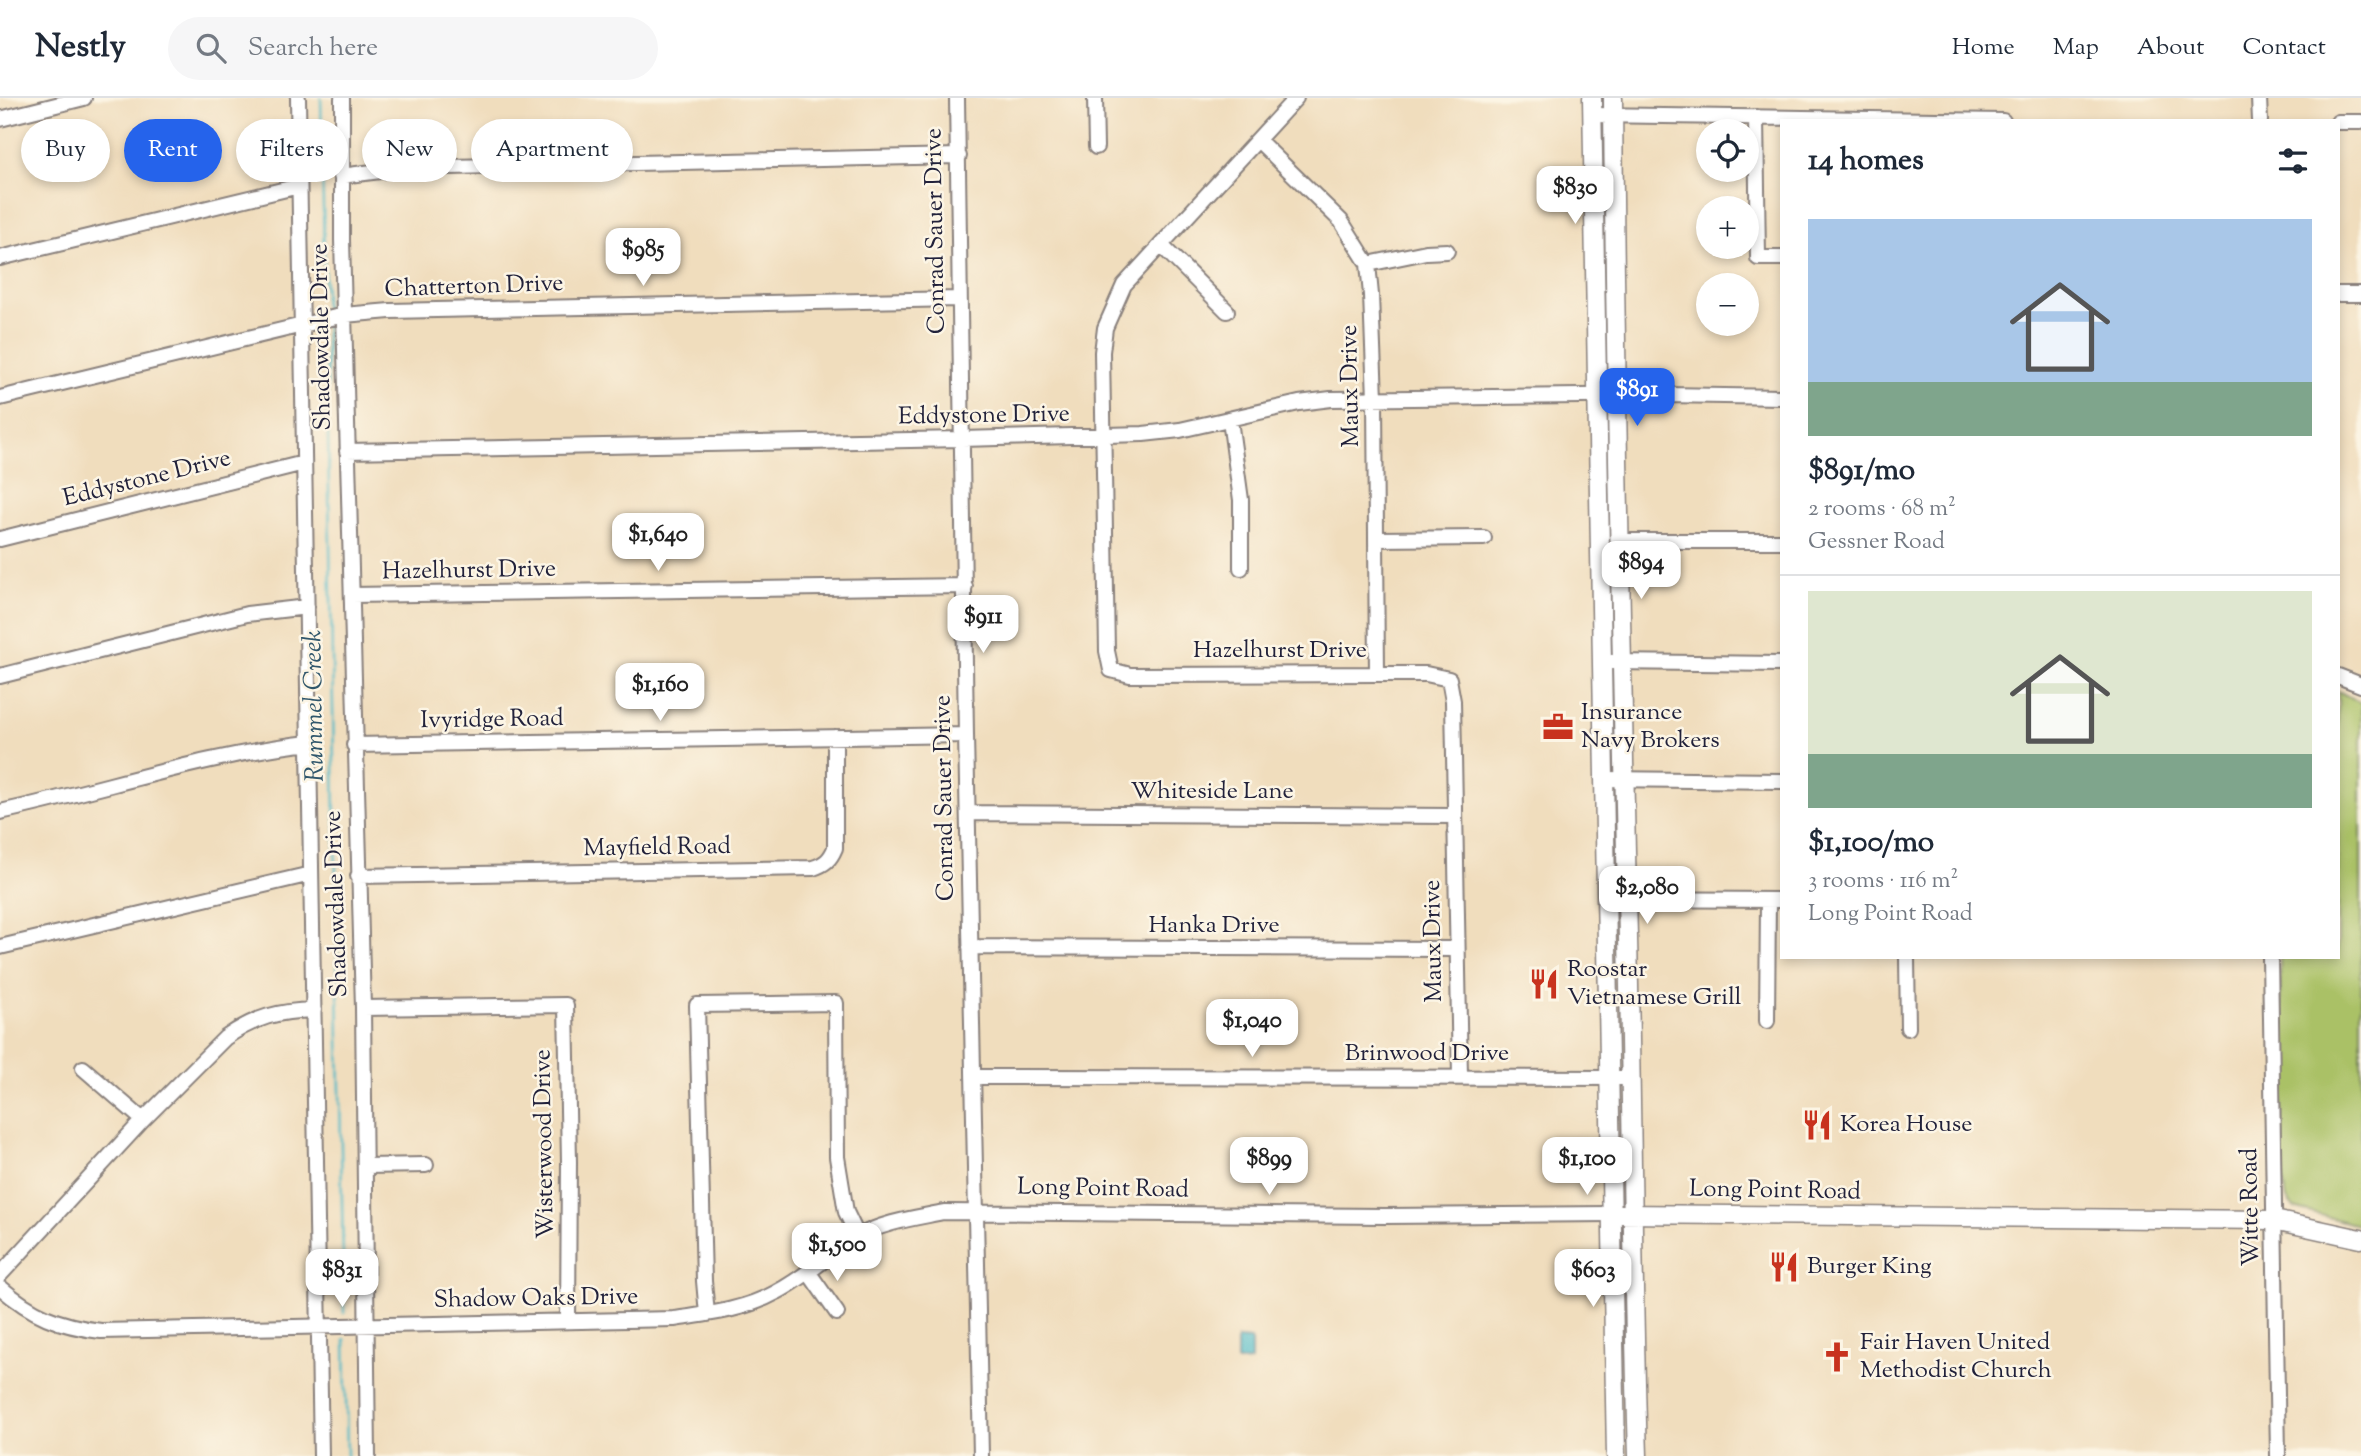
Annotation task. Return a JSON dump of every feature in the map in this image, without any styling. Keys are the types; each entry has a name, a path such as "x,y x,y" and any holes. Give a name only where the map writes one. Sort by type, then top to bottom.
{"main road":[{"path":"1592,107 1616,1456"},
{"path":"1613,107 1638,1456"},
{"name":"Long Point Road","path":"1612,1214 2274,1220 2361,1239"}],"street":[{"path":"0,118 84,98"},
{"name":"Shadowdale Drive","path":"298,98 299,186 308,323 304,463 321,1456"},
{"name":"Shadowdale Drive","path":"342,98 342,119"},
{"name":"Conrad Sauer Drive","path":"957,98 966,735 981,1456"},
{"path":"1095,98 1096,148"},
{"path":"1104,436 1102,352 1105,328 1124,285 1296,98"},
{"path":"2259,98 2260,119"},
{"path":"1592,107 1756,117 1880,119"},
{"path":"1756,117 1758,258 1780,258"},
{"path":"2340,122 2361,122"},
{"name":"Maux Drive","path":"1258,140 1341,221 1368,264 1375,398 1377,674"},
{"path":"348,175 404,168 959,156"},
{"name":"Shadowdale Drive","path":"341,182 338,316 347,451 363,1008 368,1456"},
{"path":"0,258 299,186"},
{"path":"1161,245 1227,311"},
{"path":"1368,264 1426,252 1447,251"},
{"path":"2340,294 2361,294"},
{"name":"Chatterton Drive","path":"0,398 338,316 390,311 959,299"},
{"name":"Eddystone Drive","path":"347,451 1104,436 1180,430 1299,403 1331,399 1780,397"},
{"path":"1230,420 1241,500 1241,569"},
{"name":"Hazelhurst Drive","path":"1104,436 1107,651 1111,670 1130,675 1426,674 1449,679"},
{"name":"Eddystone Drive","path":"0,538 304,463"},
{"path":"1377,539 1484,538"},
{"path":"1620,541 1780,541"},
{"name":"Hazelhurst Drive","path":"352,595 965,586"},
{"path":"0,676 247,614 277,608 307,607"},
{"path":"1601,662 1780,664"},
{"path":"2340,677 2361,685"},
{"name":"Maux Drive","path":"1449,679 1453,701 1460,1077"},
{"name":"Ivyridge Road","path":"354,745 966,735"},
{"name":"Mayfield Road","path":"358,876 813,868 823,865 831,858 835,848 835,737"},
{"path":"0,812 219,758 309,743"},
{"path":"1603,779 1780,781"},
{"name":"Whiteside Lane","path":"969,813 1454,817"},
{"path":"0,947 311,874"},
{"path":"1605,899 1775,900 1767,1021"},
{"name":"Hanka Drive","path":"970,947 1457,949"},
{"path":"1907,959 1908,1028"},
{"name":"Witte Road","path":"2270,959 2278,1456"},
{"path":"707,1314 697,1005 836,1003 837,1157 846,1212 858,1237"},
{"name":"Wisterwood Drive","path":"363,1008 566,1005 568,1321"},
{"path":"0,1275 211,1050 240,1027 262,1017 286,1011 314,1010"},
{"path":"83,1068 143,1120"},
{"name":"Brinwood Drive","path":"973,1077 1629,1079"},
{"path":"366,1166 426,1165"},
{"name":"Shadow Oaks Drive","path":"0,1287 40,1316 71,1327 101,1331 674,1319 741,1307 775,1293 809,1273 858,1237 912,1218 944,1212 976,1212"},
{"name":"Long Point Road","path":"976,1212 1375,1216 1612,1214"},
{"path":"809,1273 837,1313"}],"green space":[{"path":"2340,692 2361,703 2361,1226 2294,1208 2287,1199 2282,1176 2280,959 2340,959"}],"water":[{"path":"1237,1339 1251,1340 1251,1361 1237,1362"}],"waterway":[{"name":"Rummel Creek","path":"321,98 325,315"},
{"name":"Rummel Creek","path":"326,325 344,1313"},
{"name":"Rummel Creek","path":"345,1339 347,1456"}],"place":[{"name":"Insurance Navy Brokers","path":"1558,727"},
{"name":"Roostar Vietnamese Grill","path":"1544,984"},
{"name":"Korea House","path":"1817,1125"},
{"name":"Burger King","path":"1784,1267"},
{"name":"Fair Haven United Methodist Church","path":"1837,1357"}]}
